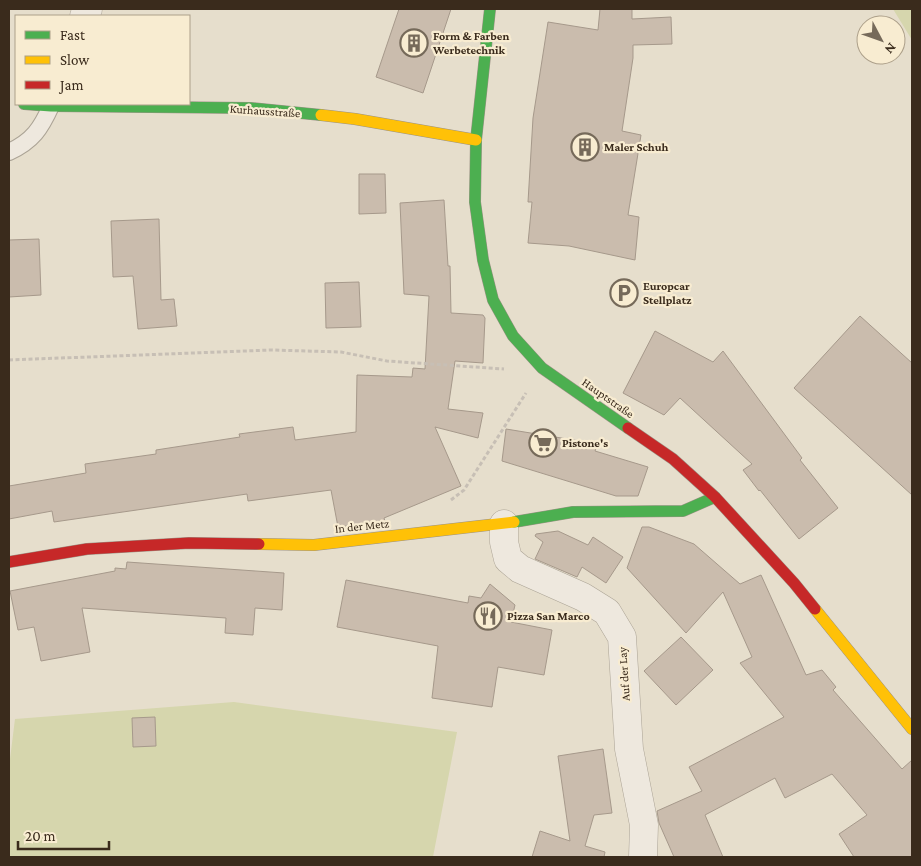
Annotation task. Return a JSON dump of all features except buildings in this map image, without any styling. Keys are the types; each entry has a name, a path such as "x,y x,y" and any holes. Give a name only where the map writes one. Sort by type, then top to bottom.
{"street":[{"name":"Hauptstraße","path":"490,9 476,140 475,202 483,260 493,300 513,336 542,368 673,459 715,497 794,583 912,729"},
{"name":"Kurhausstraße","path":"52,105 250,108 355,118 476,140"},
{"name":"In der Metz","path":"9,562 87,549 189,543 314,545 504,524 573,512 683,510 715,497"},
{"name":"Auf der Lay","path":"504,524 504,542 508,559 520,569 583,597 607,612 622,637 630,749 644,825 643,857"}],"lane":[{"path":"9,152 28,140 40,128 52,105"}],"path":[{"path":"9,360 272,350 341,352 387,361 497,369 542,368"},
{"path":"445,504 464,490 542,368"}],"green space":[{"path":"893,9 912,9 912,40 906,30 906,15 897,15"},
{"path":"234,702 457,732 433,857 9,857 9,767 15,719"}],"traffic: fast":[{"path":"490,9 476,140 475,202 483,260 493,300 513,336 542,368 628,428"},
{"path":"38,105 250,108 321,115"},
{"path":"514,522 573,512 683,511 715,497"}],"traffic: slow":[{"path":"321,115 476,140"},
{"path":"259,544 314,545 514,522"},
{"path":"815,609 912,729"}],"traffic: jam":[{"path":"628,428 673,459 715,497 794,583 815,609"},
{"path":"9,562 87,549 189,543 259,544"}],"place":[{"name":"Form & Farben Werbetechnik","path":"414,43"},
{"name":"Maler Schuh","path":"585,147"},
{"name":"Europcar Stellplatz","path":"624,293"},
{"name":"Pistone's","path":"543,443"},
{"name":"Pizza San Marco","path":"488,616"}]}
